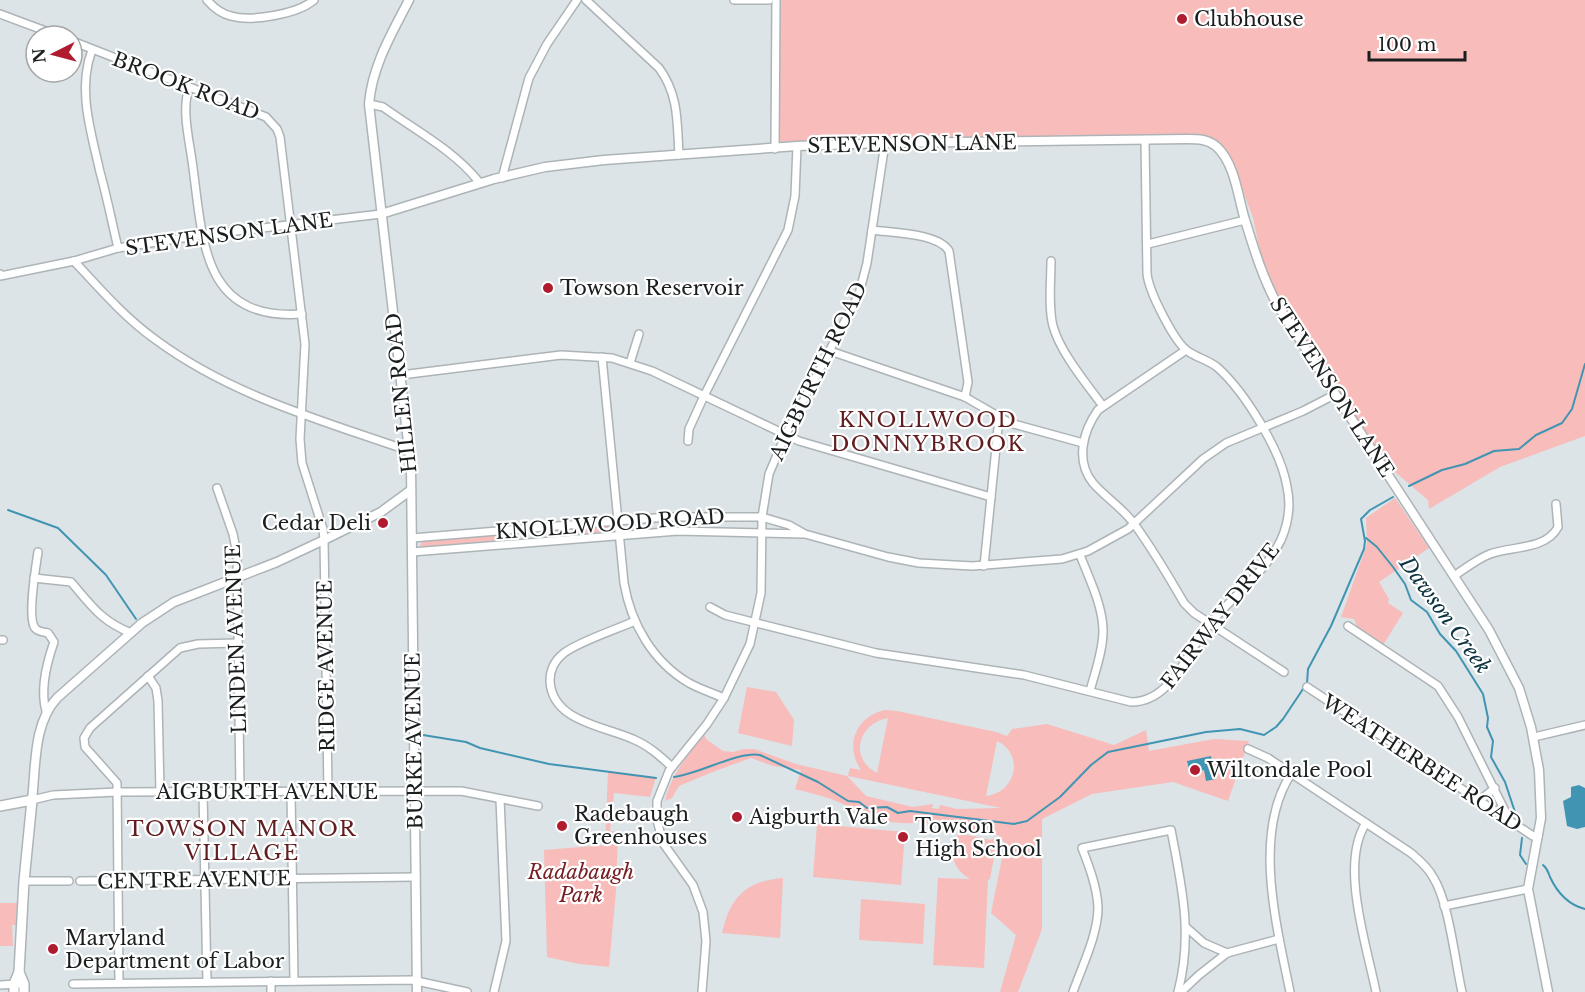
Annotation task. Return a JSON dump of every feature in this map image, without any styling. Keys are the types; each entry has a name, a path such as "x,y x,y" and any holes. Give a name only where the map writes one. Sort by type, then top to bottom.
{"main road":[{"path":"0,806 32,800 24,881 19,988"}],"street":[{"path":"207,0 227,15 238,18 292,11 314,0"},
{"name":"HILLEN ROAD","path":"32,800 40,726 46,711 57,698 153,615 174,602 237,578 324,540 381,512 411,490 410,451 369,104 372,83 380,60 409,0"},
{"path":"502,178 530,78 547,44 577,0"},
{"path":"586,0 666,77 675,101 679,155"},
{"path":"734,0 769,0"},
{"path":"775,149 776,0"},
{"path":"0,14 27,24"},
{"name":"BROOK ROAD","path":"84,46 266,117 274,124 280,137 306,351 300,450 323,529 324,540"},
{"path":"92,50 87,62 85,81 87,112 118,248"},
{"path":"189,87 185,109 202,235 209,262 224,287 253,309 279,314 302,314"},
{"path":"369,104 383,107 457,159 479,182"},
{"name":"STEVENSON LANE","path":"456,191 544,167 604,160 797,147 885,142 1198,139 1213,144 1230,166 1258,260 1272,295 1334,395 1489,630 1509,666 1522,698 1534,737 1542,802 1528,889 1548,992"},
{"name":"FAIRWAY DRIVE","path":"710,607 725,615 887,655 1024,675 1131,702 1140,702 1156,696 1172,679 1210,624 1272,555 1286,526 1287,487 1283,471 1262,427 1240,393 1217,367 1186,350 1150,290 1145,140"},
{"name":"AIGBURTH ROAD","path":"702,992 706,941 703,912 693,885 663,843 657,820 658,795 672,767 707,724 724,698 745,656 756,622 762,587 762,517 769,474 785,436 859,294 867,263 885,142"},
{"path":"688,441 689,429 704,396 788,230 795,196 797,147"},
{"name":"STEVENSON LANE","path":"0,275 74,261 118,248 202,235 381,214 479,182 502,178"},
{"path":"1148,244 1245,220"},
{"path":"872,230 933,239 946,246 949,251 968,382 965,397"},
{"path":"74,261 132,320 162,345 203,372 302,415 410,451"},
{"path":"1051,261 1051,314 1054,330 1068,356 1102,405"},
{"path":"630,363 639,334"},
{"path":"1186,350 1102,405 1089,425 1083,443 1084,462 1090,478 1134,524 1185,603 1194,613 1284,672"},
{"path":"830,351 965,397 999,418 1026,428 1083,443"},
{"path":"401,375 561,355 602,357 630,363 785,436 991,497"},
{"path":"602,357 626,593 635,621 652,650 672,671 694,686 724,698"},
{"name":"KNOLLWOOD ROAD","path":"412,552 678,531 805,534 903,561 951,566 984,566 1062,559 1080,555 1108,542 1134,524 1213,452 1234,438 1304,411 1334,395"},
{"path":"984,566 999,418"},
{"name":"LINDEN AVENUE","path":"217,488 235,544 240,792"},
{"name":"BURKE AVENUE","path":"411,490 417,992"},
{"path":"1454,576 1492,553 1539,543 1550,537 1558,527 1556,504"},
{"name":"KNOLLWOOD ROAD","path":"412,538 687,516 762,517 789,525 805,534"},
{"name":"RIDGE AVENUE","path":"324,540 328,791"},
{"path":"38,552 34,578 33,625 39,631 48,633 54,642 49,656 44,698 46,711"},
{"path":"1080,555 1100,610 1103,630 1102,646 1090,691"},
{"path":"34,578 71,582 101,617 114,626 131,633"},
{"path":"635,621 566,652 554,664 551,671 552,693 554,700 566,712 635,740 654,751 672,767"},
{"path":"1348,626 1438,686 1454,709 1510,821"},
{"path":"119,983 117,783 85,747 84,738 90,728 183,646 238,643"},
{"path":"148,676 156,687 158,700 160,792"},
{"name":"WEATHERBEE ROAD","path":"1307,687 1479,801 1538,837"},
{"path":"1534,737 1585,725"},
{"path":"1248,749 1268,758 1411,853 1433,876 1444,906 1462,992"},
{"path":"1290,992 1270,879 1272,838 1280,801 1291,774"},
{"path":"1479,801 1495,788"},
{"name":"AIGBURTH AVENUE","path":"32,800 64,794 117,792 461,791 538,806"},
{"path":"204,792 207,982"},
{"path":"291,792 294,981"},
{"path":"494,992 506,941 500,799"},
{"path":"1366,823 1357,845 1354,878 1376,992"},
{"path":"1073,992 1092,937 1098,908 1082,848 1171,830 1181,882 1186,928 1185,959 1179,992"},
{"name":"CENTRE AVENUE","path":"80,881 416,877"},
{"name":"CENTRE AVENUE","path":"24,881 69,881"},
{"path":"1444,906 1528,889"},
{"path":"1186,928 1204,943 1227,953"},
{"path":"1179,992 1227,953 1279,939"},
{"path":"271,981 271,992"},
{"path":"73,984 417,981 468,992"},
{"path":"156,982 156,992"},
{"path":"0,985 19,988"}],"green space":[{"path":"780,0 1585,0 1585,436 1500,467 1429,509 1428,500 1382,461 1333,383 1301,338 1272,287 1261,256 1253,218 1230,155 1220,144 1204,135 780,142"},
{"path":"1395,498 1429,548 1379,582 1389,599 1388,603 1403,613 1383,645 1359,631 1354,619 1341,617 1367,544 1366,518"},
{"path":"613,527 612,531 554,534 556,530"},
{"path":"501,535 500,540 423,547 420,545 423,541"},
{"path":"747,687 776,692 794,720 792,746 738,733"},
{"path":"885,710 897,711 1007,736 1012,729 1047,724 1114,745 1146,730 1149,751 1214,739 1249,741 1228,801 1173,782 1092,794 1042,819 1042,929 1018,992 1000,992 1016,935 991,913 1005,843 998,835 920,822 885,821 831,799 795,789 801,770 773,766 751,758 679,786 672,798 665,801 675,774 704,735 707,740 723,751 754,749 796,764 847,776 866,796 913,807 933,804 932,808 939,809 940,805 957,809 1001,808 848,776 850,768 861,770 854,751 853,742 856,733 860,725 875,713","holes":["888,718 877,773 862,759 861,742 870,727","997,741 1006,747 1011,755 1014,763 1013,772 1004,788 986,796"]},
{"name":"Radabaugh Park","path":"608,771 656,777 650,797 614,793 610,831 618,832 616,891 609,967 579,964 547,957 544,850 605,845"},
{"path":"817,824 905,832 901,885 813,877"},
{"path":"959,833 991,840 996,837 1000,839 996,846 988,880 984,968 933,965 938,878 970,879 959,870 954,859 954,846"},
{"path":"783,878 780,938 722,933 730,910 742,893 759,883"},
{"path":"861,899 925,904 923,944 859,940"},
{"path":"0,903 17,903 16,925 12,925 13,946 0,946"}],"water":[{"name":"Wiltondale Pool","path":"1211,756 1216,779 1206,781 1204,770 1190,773 1187,761"},
{"path":"1579,785 1585,788 1585,827 1577,829 1567,826 1563,801 1571,797 1571,787"}],"waterway":[{"path":"1409,486 1442,470 1465,464 1494,451 1519,449 1536,435 1562,423 1572,409 1585,364"},
{"path":"674,777 741,756 760,755 818,782 848,801 859,802 867,808 887,807 898,813 910,811 1014,824 1027,821 1060,797 1091,765 1108,752 1206,732 1240,729 1264,735 1283,719 1307,683 1308,669 1331,626 1364,549 1361,519 1370,510 1393,497"},
{"path":"8,510 58,528 106,575 136,619"},
{"name":"Dawson Creek","path":"1366,538 1377,547 1393,567 1405,584 1411,600 1427,612 1440,634 1456,651 1483,694 1488,718 1487,727 1493,741 1491,757 1505,782 1517,818"},
{"path":"423,735 466,742 480,748 549,764 656,778"},
{"name":"Dawson Creek","path":"1522,838 1520,855 1526,864"},
{"name":"Dawson Creek","path":"1543,865 1564,897 1585,909"}],"place":[{"name":"Clubhouse","path":"1182,19"},
{"name":"Towson Reservoir","path":"548,288"},
{"name":"Cedar Deli","path":"383,523"},
{"name":"Wiltondale Pool","path":"1195,770"},
{"name":"Aigburth Vale","path":"737,817"},
{"name":"Radebaugh Greenhouses","path":"562,826"},
{"name":"Towson High School","path":"903,837"},
{"name":"Maryland Department of Labor","path":"53,949"}],"district":[{"name":"KNOLLWOOD DONNYBROOK","path":"928,432"},
{"name":"TOWSON MANOR VILLAGE","path":"242,841"}]}
